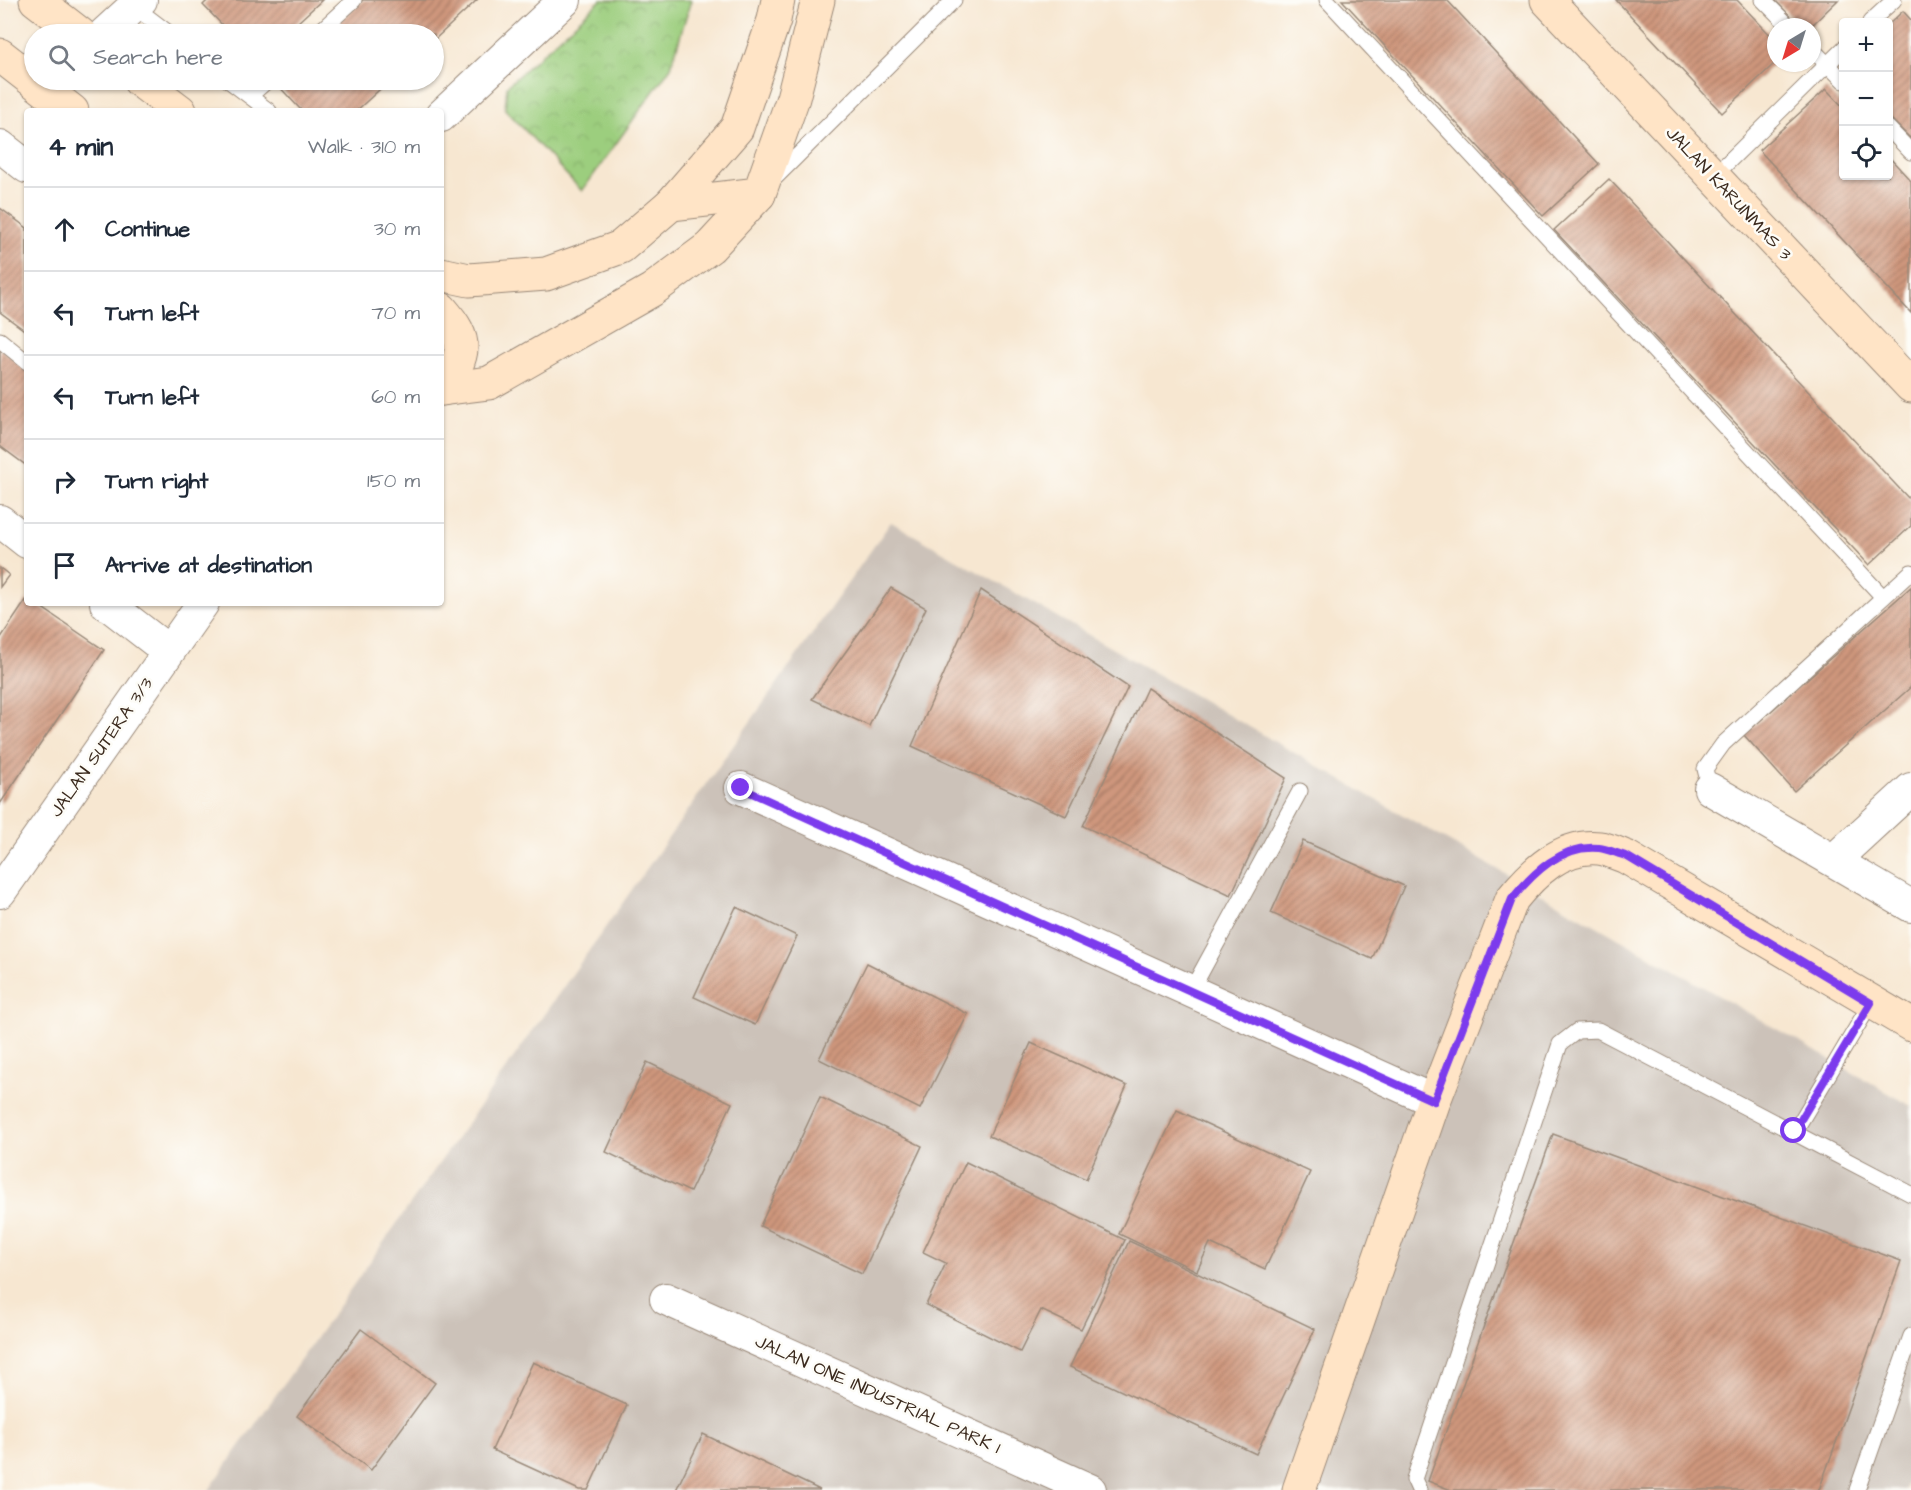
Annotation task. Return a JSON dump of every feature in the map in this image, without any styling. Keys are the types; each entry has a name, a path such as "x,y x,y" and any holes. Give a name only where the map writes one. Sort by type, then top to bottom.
{"street":[{"path":"36,0 67,24"},
{"path":"444,113 565,0"},
{"path":"444,275 469,280 546,274 621,247 671,204 737,128 774,20 778,0"},
{"path":"444,389 489,383 652,290 710,247 759,194 793,98 818,0"},
{"name":"JALAN KARUNMAS 3","path":"1547,0 1911,386"},
{"path":"113,24 134,2"},
{"path":"0,55 24,74"},
{"path":"45,90 68,108"},
{"path":"152,90 176,108"},
{"path":"0,147 24,165"},
{"path":"671,204 759,194"},
{"path":"444,312 458,328 461,359 444,386"},
{"path":"0,520 24,540"},
{"path":"110,606 168,651"},
{"name":"JALAN SUTERA 3/3","path":"0,892 201,606"},
{"path":"741,788 1434,1101"},
{"path":"1710,789 1911,906"},
{"path":"1834,860 1911,789"},
{"path":"1299,1490 1434,1101 1512,899 1532,874 1565,853 1598,848 1626,856 1871,1003 1911,1024"},
{"name":"JALAN ONE INDUSTRIAL PARK 1","path":"666,1299 1090,1490"}],"lane":[{"path":"328,24 354,0"},
{"path":"759,194 954,0"},
{"path":"1327,0 1883,597"},
{"path":"1763,0 1781,18"},
{"path":"1874,18 1893,0"},
{"path":"134,2 159,24"},
{"path":"1713,177 1839,53"},
{"path":"1821,58 1839,76"},
{"path":"242,90 265,108"},
{"path":"250,96 257,90"},
{"path":"1893,133 1911,152"},
{"path":"0,340 24,360"},
{"path":"1710,789 1705,769 1723,744 1911,572"},
{"path":"1191,991 1300,791"},
{"path":"1794,1131 1871,1003"},
{"path":"1419,1490 1414,1479 1560,1044 1577,1031 1598,1030 1911,1194"},
{"path":"1857,1490 1911,1336"}],"shaded area":[{"path":"891,522 1911,1106 1911,1473 1905,1490 209,1490"}],"green space":[{"path":"601,0 691,0 671,67 582,191 505,109 507,86"}],"building":[{"path":"208,0 322,0 296,24 221,24 203,5"},
{"path":"363,0 477,0 444,31 444,24 337,24"},
{"path":"1342,0 1447,0 1599,164 1543,216"},
{"path":"1616,0 1737,0 1767,32 1767,70 1722,113"},
{"path":"1775,0 1838,0 1819,18 1792,18"},
{"path":"1903,11 1911,20 1911,139 1893,121 1893,20"},
{"path":"1826,89 1839,103 1839,180 1893,180 1893,161 1911,181 1911,313 1759,150"},
{"path":"282,90 379,90 359,108 299,108"},
{"path":"1609,179 1911,501 1911,526 1869,565 1554,230"},
{"path":"0,208 24,226 24,330 0,312"},
{"path":"0,348 24,367 24,464 0,446"},
{"path":"0,568 9,575 0,587"},
{"path":"1911,587 1911,687 1794,791 1744,735"},
{"path":"891,588 926,608 869,726 812,699"},
{"path":"981,590 1128,687 1066,816 912,746"},
{"path":"24,603 24,606 39,606 104,650 0,804 0,639"},
{"path":"1147,688 1286,778 1231,895 1083,826"},
{"path":"1303,841 1404,886 1372,959 1271,913"},
{"path":"736,907 797,936 755,1025 694,997"},
{"path":"867,963 968,1014 920,1109 819,1059"},
{"path":"1031,1043 1127,1086 1086,1179 989,1136"},
{"path":"647,1062 732,1103 690,1192 606,1152"},
{"path":"820,1097 922,1146 862,1274 760,1226"},
{"path":"1177,1110 1310,1172 1265,1269 1210,1243 1197,1271 1119,1234"},
{"path":"1553,1134 1901,1261 1819,1490 1451,1490 1428,1481"},
{"path":"966,1162 1125,1240 1081,1329 1041,1310 1020,1352 926,1305 946,1263 923,1252"},
{"path":"1129,1241 1315,1329 1256,1454 1070,1367"},
{"path":"361,1329 435,1383 371,1470 297,1416"},
{"path":"533,1362 627,1405 588,1490 579,1490 492,1450"},
{"path":"703,1434 820,1490 676,1490"}],"route":[{"path":"741,788 1434,1101 1512,899 1532,874 1565,853 1598,848 1626,856 1871,1003 1794,1131"}]}
